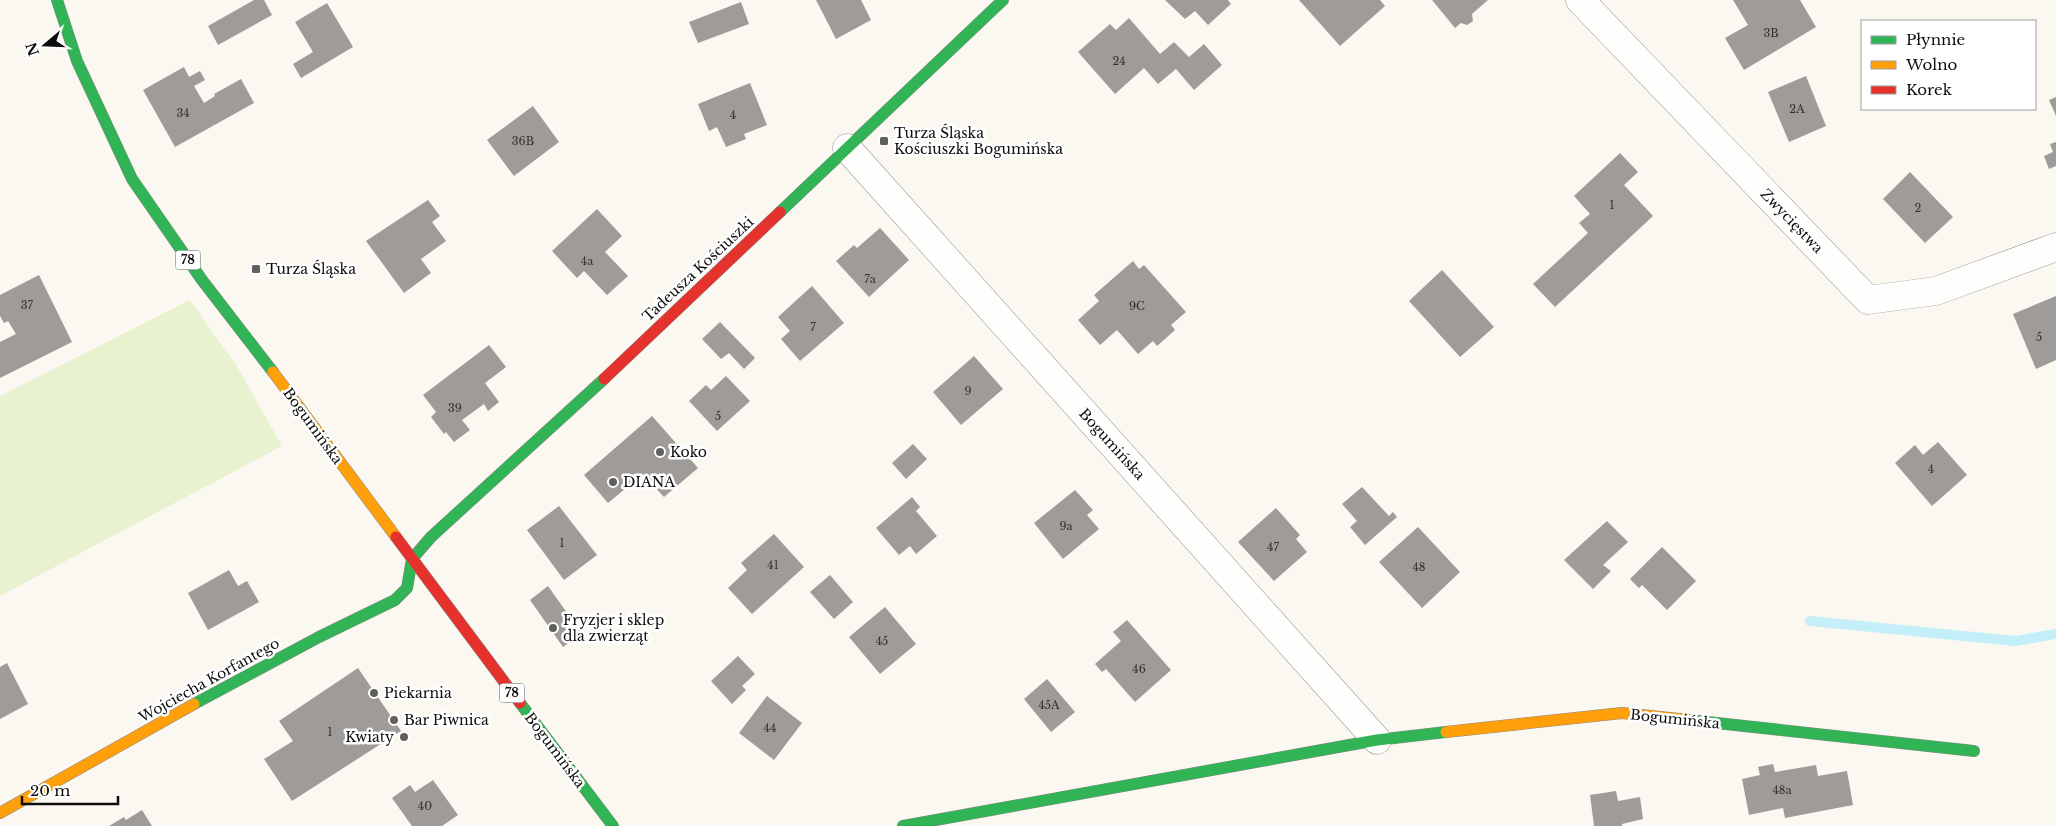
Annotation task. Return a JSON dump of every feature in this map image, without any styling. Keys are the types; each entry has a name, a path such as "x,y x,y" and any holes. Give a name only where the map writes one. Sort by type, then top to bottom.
{"street":[{"name":"Bogumińska","path":"57,0 77,60 132,179 202,280 613,826"},
{"name":"Tadeusza Kościuszki","path":"412,559 431,537 623,360 1003,0"},
{"name":"Zwycięstwa","path":"1580,0 1868,300 1936,290 2056,247"},
{"name":"Bogumińska","path":"847,148 1377,740"},
{"name":"Wojciecha Korfantego","path":"0,813 226,687 319,637 395,600 407,588 412,559"},
{"name":"Bogumińska","path":"903,826 1377,740 1622,713 1974,751"}],"green space":[{"path":"190,300 238,368 282,446 0,596 0,396"}],"building":[{"path":"254,0 264,0 272,15 218,45 208,26"},
{"path":"816,0 861,0 871,20 836,39"},
{"path":"1165,0 1228,0 1231,4 1208,25 1195,11 1185,19"},
{"path":"1299,0 1380,0 1385,6 1340,46"},
{"path":"1432,0 1488,0 1472,14 1473,21 1467,25 1461,23 1455,28"},
{"path":"1733,0 1800,0 1816,27 1744,70 1725,38 1748,25"},
{"path":"741,2 749,24 698,43 689,22"},
{"path":"327,3 353,47 301,78 293,64 313,52 295,22"},
{"path":"1129,18 1160,54 1174,42 1189,57 1204,44 1222,65 1194,90 1176,69 1158,84 1144,68 1115,94 1078,52 1110,24 1116,30"},
{"path":"184,67 189,77 200,71 205,80 194,86 204,103 215,96 214,94 241,79 254,103 175,147 143,90"},
{"path":"1806,76 1826,126 1789,142 1768,92"},
{"path":"750,83 767,125 744,134 746,139 726,147 717,127 709,131 698,104"},
{"path":"2056,97 2056,116 2049,100"},
{"path":"533,106 559,142 514,176 487,140"},
{"path":"2056,142 2056,166 2049,169 2044,156 2053,152 2050,144"},
{"path":"1620,153 1638,172 1624,185 1653,216 1555,307 1533,284 1588,233 1579,223 1590,214 1574,196"},
{"path":"1910,172 1953,217 1925,243 1883,199"},
{"path":"428,200 440,216 432,222 446,241 421,259 431,273 404,293 366,241"},
{"path":"597,209 622,236 605,252 628,276 607,295 584,271 577,278 552,251"},
{"path":"880,228 909,260 869,297 836,261 854,245 857,248"},
{"path":"1133,261 1139,269 1144,265 1186,312 1171,325 1175,330 1157,346 1153,341 1138,354 1117,330 1100,345 1078,320 1099,301 1094,295"},
{"path":"1442,270 1494,327 1460,357 1409,301"},
{"path":"39,275 72,342 0,378 0,342 16,334 8,321 4,323 0,316 0,295"},
{"path":"812,286 844,323 800,361 781,339 790,331 778,317"},
{"path":"2056,296 2056,360 2036,369 2013,314"},
{"path":"720,322 755,358 744,369 729,353 721,359 702,339"},
{"path":"489,345 506,367 485,383 499,402 488,411 484,404 462,420 470,430 454,442 446,432 444,434 431,417 436,412 423,395"},
{"path":"974,356 1003,389 961,425 933,392"},
{"path":"726,376 750,401 717,431 689,401 706,385 711,390"},
{"path":"652,416 698,468 664,497 643,474 608,503 584,475"},
{"path":"1938,442 1967,475 1932,506 1895,463 1915,445 1923,455"},
{"path":"913,444 927,459 906,479 892,463"},
{"path":"1362,487 1389,516 1393,512 1397,517 1365,545 1350,527 1357,521 1342,504"},
{"path":"1075,490 1093,510 1087,515 1099,529 1063,559 1034,523"},
{"path":"912,497 920,507 916,511 937,536 916,554 910,546 899,555 876,528"},
{"path":"559,506 597,555 564,580 527,530"},
{"path":"1276,508 1300,535 1296,539 1307,552 1274,581 1238,542"},
{"path":"1607,521 1628,542 1603,565 1611,571 1593,589 1564,560"},
{"path":"1418,527 1460,572 1422,608 1379,562"},
{"path":"774,534 804,567 752,614 728,588 747,570 741,563"},
{"path":"1662,547 1696,581 1667,610 1642,585 1639,588 1630,579"},
{"path":"229,570 238,586 247,581 259,602 208,630 188,593"},
{"path":"830,575 853,602 834,619 810,592"},
{"path":"548,586 582,634 563,647 530,600"},
{"path":"885,607 916,644 880,674 849,637"},
{"path":"1127,620 1171,670 1135,702 1106,669 1102,672 1095,664 1121,641 1113,632"},
{"path":"738,656 755,674 742,686 746,690 732,704 711,681"},
{"path":"7,663 28,704 0,719 0,667"},
{"path":"358,668 401,731 292,801 264,759 293,741 279,721"},
{"path":"1047,679 1075,712 1051,732 1024,699"},
{"path":"767,696 802,723 774,760 739,733"},
{"path":"1773,764 1775,772 1816,765 1818,776 1847,771 1853,805 1785,818 1783,808 1749,815 1742,779 1760,775 1758,767"},
{"path":"433,780 458,815 442,826 412,826 392,798 410,785 415,792"},
{"path":"1616,791 1618,801 1640,797 1643,819 1622,824 1622,826 1594,826 1590,795"},
{"path":"142,810 152,826 109,826 124,817 126,820"}],"waterway":[{"path":"1810,621 2015,641 2056,634"}],"traffic: fast":[{"path":"57,0 77,61 132,179 202,280 273,372"},
{"path":"780,212 1003,0"},
{"path":"194,704 319,637 395,600 407,588 412,559 431,537 604,379"},
{"path":"520,703 613,826"},
{"path":"1689,720 1974,751"},
{"path":"903,826 1377,740 1446,732"}],"traffic: slow":[{"path":"273,372 396,537"},
{"path":"0,813 194,704"},
{"path":"1446,732 1622,713 1689,720"}],"traffic: jam":[{"path":"604,379 780,212"},
{"path":"396,537 520,703"}],"place":[{"name":"Turza Śląska Kościuszki Bogumińska","path":"884,141"},
{"name":"Turza Śląska","path":"256,269"},
{"name":"Koko","path":"660,452"},
{"name":"DIANA","path":"613,482"},
{"name":"Fryzjer i sklep dla zwierząt","path":"553,628"},
{"name":"Piekarnia","path":"374,693"},
{"name":"Bar Piwnica","path":"394,720"},
{"name":"Kwiaty","path":"404,737"}]}
